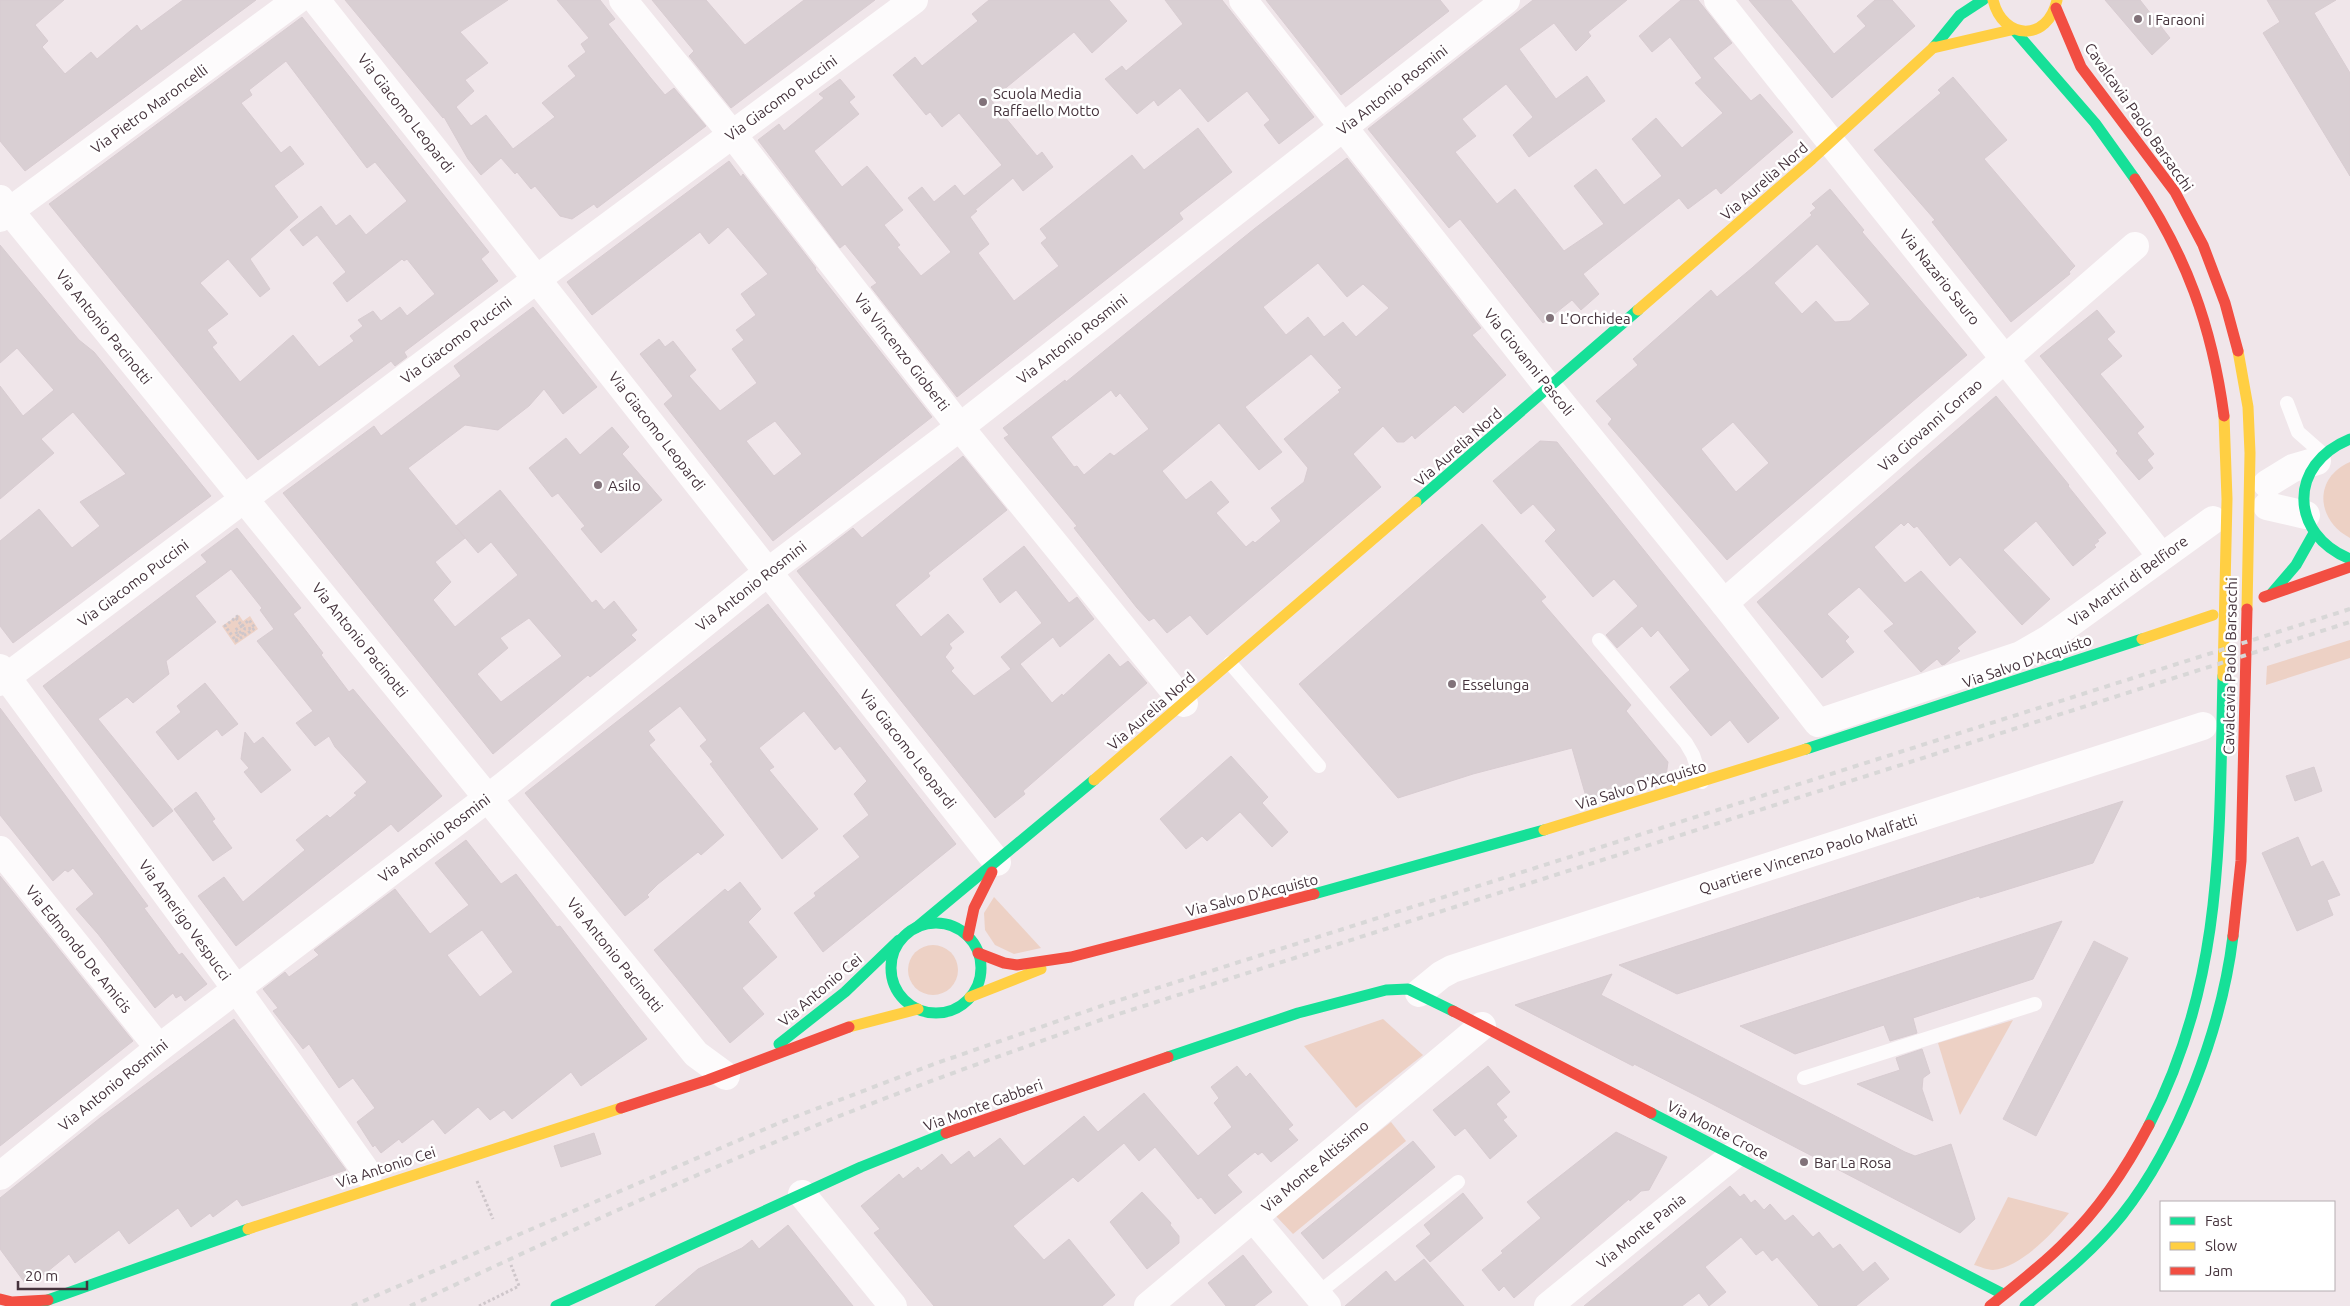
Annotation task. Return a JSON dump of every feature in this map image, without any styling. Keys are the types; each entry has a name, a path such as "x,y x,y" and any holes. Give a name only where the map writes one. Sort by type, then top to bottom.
{"street":[{"name":"Via Pietro Maroncelli","path":"3,209 297,0"},
{"name":"Via Giacomo Leopardi","path":"316,0 997,862"},
{"name":"Via Vincenzo Gioberti","path":"623,0 732,134 960,427 1184,702"},
{"name":"Via Giacomo Puccini","path":"2,676 245,500 537,279 914,0"},
{"name":"Via Giovanni Pascoli","path":"1242,0 1549,388 1724,603 1818,723"},
{"name":"Via Antonio Rosmini","path":"0,1176 158,1048 488,797 769,571 960,427 1506,0"},
{"name":"Via Nazario Sauro","path":"1718,0 1830,143 2007,358 2161,556"},
{"name":"Via Aurelia Nord","path":"917,927 997,862 1549,388 1830,143 1933,48 1960,15 1983,0"},
{"name":"Cavalcavia Paolo Barsacchi","path":"1990,1306 2054,1252 2086,1219 2130,1159 2155,1114 2187,1034 2201,983 2211,932 2219,854 2227,449 2223,405 2215,356 2199,300 2176,247 2147,194 2121,157 2082,108 2013,30 1997,17 1993,0"},
{"name":"Via Aurelia Nord","path":"1933,48 2013,30 2026,33 2038,30 2052,19 2057,4"},
{"name":"Cavalcavia Paolo Barsacchi","path":"2025,1306 2083,1256 2122,1215 2143,1184 2186,1105 2210,1046 2227,978 2234,937 2240,861 2250,453 2247,399 2236,340 2225,303 2203,245 2175,192 2081,67 2057,4"},
{"name":"Via Antonio Pacinotti","path":"3,209 245,500 696,1054 726,1076"},
{"name":"Via Giovanni Corrao","path":"1724,603 2135,246"},
{"path":"2350,439 2336,445 2320,457 2293,468 2267,495 2310,524 2328,549 2350,559"},
{"path":"2320,457 2310,473 2305,487 2304,501 2310,524 2302,560 2291,574 2266,597 2350,567"},
{"name":"Via Martiri di Belfiore","path":"1818,723 2021,655 2047,640 2213,520"},
{"name":"Via Salvo D'Acquisto","path":"970,997 1071,957 1395,873 1702,782 1863,732 2213,615"},
{"name":"Via Amerigo Vespucci","path":"2,676 236,989 368,1174"},
{"name":"Quartiere Vincenzo Paolo Malfatti","path":"1419,993 1441,975 1452,969 2203,726"},
{"name":"Via Edmondo De Amicis","path":"0,850 158,1048"},
{"name":"Via Aurelia Nord","path":"968,936 974,908 997,862"},
{"path":"935,922 944,923 961,930 968,936 978,953 980,976 970,997 959,1006 946,1012 932,1013 918,1009 899,994 893,982 891,970 892,957 904,936 917,927 935,922"},
{"name":"Via Antonio Cei","path":"752,1065 845,992 904,936"},
{"name":"Via Salvo D'Acquisto","path":"978,953 1004,963 1017,964 1071,957"},
{"name":"Via Monte Gabberi","path":"569,1303 861,1167 952,1131 1274,1021 1386,990 1408,989 1419,993"},
{"name":"Via Monte Croce","path":"1419,993 2003,1294"},
{"name":"Via Antonio Cei","path":"31,1306 372,1187 726,1076 831,1032 918,1009"},
{"name":"Via Monte Altissimo","path":"1148,1306 1482,1026"},
{"name":"Via Monte Pania","path":"1557,1303 1734,1155"},
{"path":"802,1194 894,1306"},
{"path":"1253,1218 1322,1300"},
{"path":"0,1298 12,1302 48,1300"}],"lane":[{"path":"2287,403 2298,432 2320,457"},
{"path":"1599,640 1686,743 1693,755 1702,782"},
{"path":"1230,663 1319,766"},
{"path":"1804,1078 2035,1004"},
{"path":"1322,1300 1458,1182"}],"path":[{"path":"224,626 239,614"},
{"path":"236,618 244,629 255,628"},
{"path":"236,632 250,620 255,628"},
{"path":"224,626 243,633 238,636 236,641"},
{"path":"224,626 236,641"},
{"path":"236,641 255,628"},
{"path":"469,1184 478,1181 493,1219"},
{"path":"479,1306 519,1286 511,1265"}],"shaded area":[{"path":"2350,462 2350,538 2330,521 2323,499 2325,488 2330,478 2338,469"},
{"path":"239,615 243,621 250,616 258,629 235,645 222,626"},
{"path":"2350,640 2350,658 2266,685 2267,666"},
{"path":"994,897 1041,948 1014,954 995,945 985,930 984,913"},
{"path":"928,945 938,945 951,952 958,965 958,975 951,988 938,995 928,995 919,991 912,984 908,975 908,965 912,956 919,949"},
{"path":"1383,1019 1423,1055 1356,1108 1304,1046"},
{"path":"2013,1020 1960,1115 1938,1043"},
{"path":"1391,1122 1406,1141 1293,1234 1275,1215"},
{"path":"2008,1197 2069,1213 2045,1239 2014,1263 2004,1268 1993,1270 1974,1265"}],"building":[{"path":"0,0 64,0 35,25 48,41 42,47 65,74 91,52 97,59 137,25 141,31 183,0 256,0 25,171 0,141"},
{"path":"345,0 508,0 460,32 488,63 465,80 474,91 456,107 471,126 486,115 513,149 555,117 542,103 576,76 568,66 586,52 581,44 589,38 557,0 600,0 615,19 608,24 665,95 674,88 706,126 597,208 594,204 572,219 560,216 535,186 531,189 517,172 515,174 501,158 481,175 468,159 444,117"},
{"path":"652,0 706,0 745,45 804,0 875,0 731,108 689,56 694,51"},
{"path":"989,0 1109,0 1127,21 1092,53 1074,32 991,100 1037,156 1042,152 1053,167 1023,191 1013,178 975,210 977,211 970,217 989,244 978,253 1014,301 1059,266 1041,243 1047,238 1040,229 1132,155 1144,170 1198,128 1232,172 1179,213 1183,219 957,397 871,287 877,283 845,244 840,248 758,140 779,124 784,131 824,98 819,94 840,79 855,97 849,102 859,114 814,151 842,187 867,166 903,210 884,225 900,245 897,247 921,276 951,252 908,198 922,187 934,202 955,185 964,196 1002,165 959,113 942,127 930,112 926,115 893,75 915,57 922,66 978,21 972,14"},
{"path":"1165,0 1222,0 1314,117 1279,144 1264,125 1270,120 1247,91 1208,122 1180,88 1158,106 1154,100 1137,114 1105,79 1122,66 1126,71 1183,24"},
{"path":"1266,0 1440,0 1449,11 1341,95"},
{"path":"1533,0 1627,0 1588,32 1591,36 1576,51 1554,23 1519,49 1556,99 1587,76 1605,101 1529,157 1513,135 1533,117 1506,84 1462,119 1476,136 1455,152 1497,204 1515,189 1564,251 1604,224 1574,186 1596,169 1624,205 1662,176 1632,139 1656,118 1682,148 1723,113 1695,83 1702,78 1670,37 1652,52 1639,36 1681,0 1698,0 1732,43 1713,58 1751,101 1760,94 1793,132 1721,194 1716,188 1688,209 1679,198 1583,274 1599,294 1581,310 1572,300 1543,323 1460,219 1449,228 1368,129"},
{"path":"1749,0 1791,0 1834,54 1866,26 1857,16 1875,0 1892,0 1915,26 1832,98"},
{"name":"I Faraoni","path":"2105,0 2140,0 2170,38 2152,55"},
{"path":"2267,0 2336,0 2314,13 2350,73 2350,176 2263,33 2280,22"},
{"path":"302,17 489,252 481,259 498,281 404,352 407,357 395,366 391,361 258,460 49,204","holes":["286,61 367,168 375,162 407,201 366,235 350,215 336,226 321,206 290,230 303,246 317,235 346,272 333,283 347,302 402,259 404,261 407,259 435,294 407,316 400,307 381,321 373,311 358,320 363,326 350,336 354,341 319,367 293,335 240,382 212,347 217,343 207,330 228,314 200,283 228,259 260,297 270,289 250,259 298,217 274,186 304,164 290,146 281,153 241,103 252,95 249,90"]},
{"path":"1953,77 2007,140 1984,159 2075,266 2069,272 2070,274 2011,322 1932,222 1935,220 1874,150 1941,93 1938,90"},
{"path":"1347,158 1481,328 1472,335 1506,375 1463,413 1455,405 1415,439 1412,435 1404,442 1397,442 1383,426 1353,454 1381,487 1207,635 1190,615 1167,633 1154,618 1149,621 1137,608 1074,528 1077,526 1004,438 1009,435 1003,428 1065,380 1066,382 1254,229","holes":["1318,263 1347,297 1363,284 1389,308 1356,337 1343,322 1324,337 1308,317 1286,335 1263,307","1311,354 1342,388 1338,390 1340,392 1284,439 1308,468 1304,482 1271,508 1281,521 1255,543 1253,541 1246,547 1216,513 1229,502 1211,481 1186,500 1162,471 1219,423 1259,470 1282,452 1245,407","1111,390 1116,397 1120,393 1149,429 1114,456 1110,453 1084,475 1077,466 1074,467 1051,437"]},
{"path":"729,161 741,177 743,174 932,417 773,541 664,404 673,396 640,354 659,339 665,347 673,341 696,370 689,376 720,411 757,383 732,349 744,340 736,330 756,315 741,294 768,274 728,227 709,244 700,232 592,315 567,282","holes":["775,421 802,454 774,476 746,441"]},
{"path":"1830,189 1864,230 1862,232 1967,355 1727,560 1608,424 1612,419 1596,401 1638,365 1633,359 1711,290 1717,297 1812,215 1810,213 1816,208 1812,204","holes":["1817,244 1870,304 1850,321 1835,322 1816,301 1802,314 1774,283","1733,422 1769,463 1736,492 1701,449"]},
{"path":"0,245 79,340 94,352 211,496 13,643 0,626 0,541 39,509 72,548 100,526 80,502 126,474 73,412 41,439 54,453 0,499 0,386 23,416 54,390 17,348 0,363"},
{"path":"533,307 597,387 563,414 544,389 529,406 498,430 465,425 408,468 456,526 500,490 592,603 596,600 604,610 614,601 637,630 631,635 636,640 590,677 588,675 493,754 283,493 374,426 381,436 461,376 454,366","holes":["456,527 478,553 491,542 518,575 455,627 433,600 451,582 435,562 465,538","529,618 562,656 501,702 477,674 508,648 500,638"]},
{"path":"2097,310 2115,332 2107,339 2122,356 2100,374 2144,427 2137,433 2154,454 2147,460 2153,468 2139,480 2116,453 2118,451 2040,356"},
{"path":"1996,396 2106,533 2097,540 2099,541 2094,545 2096,547 2073,566 2036,521 2003,550 2050,599 2022,625 1960,557 1950,566 1917,526 1914,528 1908,522 1904,526 1901,523 1874,547 1905,583 1921,571 1976,632 1957,648 1960,651 1945,664 1942,665 1937,659 1921,672 1884,631 1894,624 1859,587 1827,614 1849,637 1845,641 1854,652 1822,678 1757,602"},
{"path":"612,427 629,447 622,454 662,500 601,553 581,529 585,526 558,493 552,497 529,468 566,438 580,455"},
{"path":"1540,441 1557,442 1779,718 1748,743 1730,720 1711,736 1670,687 1690,670 1658,630 1651,637 1642,626 1617,648 1606,635 1638,606 1614,579 1593,597 1545,541 1556,530 1533,504 1521,514 1493,481"},
{"path":"963,456 1007,510 928,573 930,576 895,605 921,637 948,614 964,632 949,644 952,648 945,657 954,668 951,671 974,696 1011,669 1001,657 1042,623 1016,590 1000,603 983,579 1024,546 1069,603 1077,597 1094,619 1060,647 1053,637 1020,664 1052,703 1062,694 1063,696 1109,654 1120,667 1128,661 1147,683 1023,791 1025,794 995,818 797,571 853,528 862,538"},
{"path":"1482,524 1546,597 1541,601 1631,705 1626,711 1668,762 1666,776 1587,800 1572,748 1473,774 1398,798 1299,684"},
{"path":"237,528 301,608 293,614 323,653 321,655 349,692 353,689 442,796 398,832 391,824 236,946 198,896 224,877 243,902 305,850 296,840 327,815 330,818 357,795 354,793 367,782 335,747 329,736 315,746 296,723 313,711 257,641 274,629 260,610 262,608 231,569 195,596 216,622 166,661 169,674 133,703 127,697 98,719 173,811 153,827 43,686 207,562 201,555"},
{"path":"768,604 956,844 823,952 794,913 816,896 814,893 860,857 843,836 869,815 854,794 867,781 840,746 835,750 804,711 759,748 774,767 769,770 818,829 782,859 710,764 713,762 700,746 707,740 680,706 648,731 655,740 649,745 724,835 701,855 698,852 658,884 647,895 649,897 625,916 525,793"},
{"path":"205,683 238,724 222,736 217,729 178,760 156,732 181,712 177,706"},
{"path":"0,708 148,906 144,908 179,955 182,953 207,984 185,1001 181,995 176,998 173,993 155,1008 98,934 76,909 94,894 73,868 68,872 65,870 53,881 0,815"},
{"path":"245,732 254,744 263,737 291,770 261,793 244,772 249,768 241,759"},
{"path":"1231,756 1268,797 1262,803 1288,832 1272,847 1240,812 1207,841 1202,836 1186,849 1160,819"},
{"path":"2314,767 2322,791 2295,801 2286,776"},
{"path":"196,792 215,819 212,821 232,848 213,861 174,809"},
{"path":"2123,801 2093,863 1980,898 1979,896 1677,994 1619,965"},
{"path":"2298,837 2311,867 2323,861 2340,895 2327,900 2333,915 2297,931 2262,853"},
{"path":"466,840 501,884 516,874 557,927 560,926 647,1039 581,1086 571,1072 512,1119 504,1110 490,1120 478,1107 445,1134 433,1119 402,1143 399,1139 381,1153 375,1145 373,1147 357,1122 375,1108 353,1078 339,1088 309,1044 303,1049 273,1011 278,1008 263,989 285,972 289,977 319,955 314,950 395,889 430,934 469,905 435,863","holes":["482,930 513,972 480,997 447,955"]},
{"path":"0,876 133,1041 0,1146"},
{"path":"740,882 761,909 748,922 777,957 742,988 764,1014 730,1043 654,950 725,889 728,892"},
{"path":"2062,921 2033,979 1913,1018 1917,1033 1890,1041 1884,1025 1795,1054 1740,1026"},
{"path":"2094,941 2128,958 2036,1136 2003,1119"},
{"path":"1612,974 1601,995 1905,1152 1915,1156 1951,1144 1975,1219 1960,1233 1695,1095 1634,1064 1633,1066 1515,1005"},
{"path":"234,1019 346,1170 242,1206 237,1199 213,1217 210,1213 191,1227 178,1208 129,1244 119,1230 75,1263 69,1254 42,1276 39,1272 25,1283 0,1249 0,1198 100,1118"},
{"path":"1922,1049 1930,1073 1923,1078 1922,1089 1933,1121 1857,1084 1900,1070 1896,1058"},
{"path":"1237,1066 1246,1077 1250,1073 1293,1125 1288,1129 1298,1140 1271,1162 1262,1152 1258,1155 1255,1152 1227,1175 1242,1192 1215,1214 1201,1197 1198,1199 1155,1147 1139,1161 1124,1143 1078,1182 1073,1177 1013,1226 1044,1260 1069,1239 1115,1295 1102,1306 934,1306 874,1233 880,1229 861,1206 899,1174 903,1179 918,1167 921,1171 942,1154 951,1165 969,1151 974,1158 1000,1138 1024,1166 1084,1116 1098,1132 1144,1093 1198,1156 1232,1127 1214,1103 1219,1098 1211,1087"},
{"path":"1488,1066 1510,1092 1496,1104 1507,1117 1503,1120 1517,1136 1490,1159 1465,1128 1455,1136 1433,1110"},
{"path":"1616,1132 1667,1157 1649,1190 1641,1191 1630,1201 1629,1199 1514,1298 1504,1286 1499,1291 1482,1270 1503,1253 1501,1251 1541,1218 1527,1202"},
{"path":"594,1133 601,1154 561,1167 554,1146"},
{"path":"1413,1141 1435,1167 1323,1259 1301,1233"},
{"path":"1730,1186 1740,1197 1744,1194 1751,1203 1755,1200 1764,1210 1770,1204 1785,1221 1793,1215 1813,1237 1819,1232 1833,1249 1840,1244 1863,1272 1875,1262 1889,1279 1856,1306 1819,1306 1777,1257 1772,1261 1763,1250 1756,1255 1741,1237 1705,1267 1726,1292 1709,1306 1699,1293 1682,1306 1584,1306"},
{"path":"1142,1192 1171,1223 1170,1225 1179,1236 1179,1243 1147,1269 1110,1222"},
{"path":"1463,1193 1483,1218 1430,1262 1416,1246 1431,1234 1424,1225"},
{"path":"788,1225 853,1306 655,1306 698,1269 742,1248 752,1240 759,1249"},
{"path":"1243,1255 1272,1292 1254,1306 1226,1306 1208,1283"},
{"path":"1424,1259 1464,1306 1345,1306 1386,1271 1395,1282"}],"railway":[{"path":"352,1306 779,1123 934,1064 1107,1004 2350,609"},
{"path":"410,1306 598,1219 790,1136 908,1090 1106,1018 2350,622"}],"traffic: fast":[{"path":"1934,47 1960,15 1983,0"},
{"path":"2015,31 2095,123 2135,179"},
{"path":"1416,502 1638,310"},
{"path":"2350,439 2330,450 2315,465 2307,481 2304,499 2307,517 2316,533 2330,548 2350,559"},
{"path":"2272,593 2296,565 2314,533"},
{"path":"1806,749 2142,639"},
{"path":"2149,1125 2174,1070 2192,1015 2205,961 2218,850 2223,676"},
{"path":"917,927 1094,780"},
{"path":"1314,894 1544,830"},
{"path":"936,923 953,927 968,936 977,951 981,968 977,985 968,1000 953,1009 936,1013 919,1009 904,1000 895,985 891,968 895,951 904,936 919,927 936,923"},
{"path":"2025,1306 2076,1263 2111,1228 2143,1186 2162,1154 2195,1083 2208,1045 2219,1008 2233,936"},
{"path":"779,1044 845,992 899,940"},
{"path":"1168,1057 1298,1013 1386,990 1408,989 1453,1011"},
{"path":"1651,1113 2003,1294"},
{"path":"556,1306 861,1167 946,1133"},
{"path":"31,1306 248,1229"}],"traffic: slow":[{"path":"1993,0 1998,13 2006,23 2015,29 2025,31 2035,29 2045,23 2052,14 2057,0"},
{"path":"1933,48 2011,30"},
{"path":"1638,310 1812,159 1934,47"},
{"path":"2238,351 2248,407 2250,453 2247,609"},
{"path":"2223,676 2227,499 2224,416"},
{"path":"1094,780 1416,502"},
{"path":"2142,639 2213,615"},
{"path":"1544,830 1806,749"},
{"path":"970,997 1041,969"},
{"path":"849,1027 918,1009"},
{"path":"248,1229 621,1108"}],"traffic: jam":[{"path":"2056,8 2081,67 2175,192 2203,245 2225,303 2238,351"},
{"path":"2135,179 2169,235 2194,292 2212,352 2224,416"},
{"path":"2264,597 2350,567"},
{"path":"2233,936 2241,861 2247,609"},
{"path":"968,936 974,908 992,872"},
{"path":"978,953 1004,963 1017,965 1071,957 1314,894"},
{"path":"1453,1011 1651,1113"},
{"path":"621,1108 708,1080 849,1027"},
{"path":"946,1133 1168,1057"},
{"path":"1990,1306 2057,1250 2090,1215 2132,1156 2149,1125"},
{"path":"0,1299 12,1302 48,1300"}],"place":[{"name":"I Faraoni","path":"2138,19"},
{"name":"Scuola Media Raffaello Motto","path":"983,102"},
{"name":"L'Orchidea","path":"1550,318"},
{"name":"Asilo","path":"598,485"},
{"name":"Esselunga","path":"1452,684"},
{"name":"Bar La Rosa","path":"1804,1162"}]}
